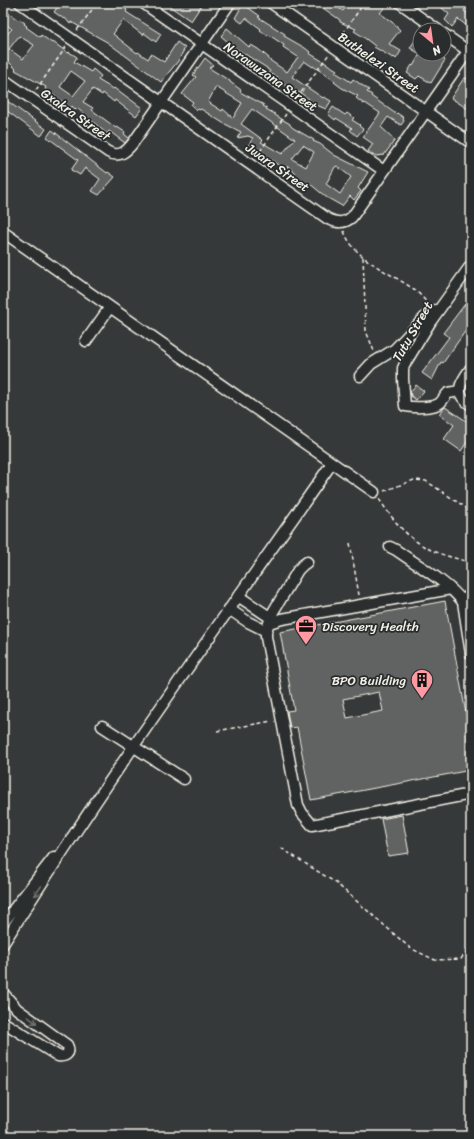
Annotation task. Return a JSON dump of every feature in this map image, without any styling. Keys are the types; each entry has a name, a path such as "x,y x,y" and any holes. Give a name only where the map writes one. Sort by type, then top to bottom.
{"street":[{"name":"Jwara Street","path":"20,3 328,219 339,223 344,222"},
{"name":"Norawuzana Street","path":"143,3 292,106 384,172"},
{"path":"162,102 230,3"},
{"name":"Buthelezi Street","path":"271,3 471,143"},
{"path":"400,3 427,22"},
{"path":"344,222 352,217 470,50 452,39"},
{"name":"Gxakra Street","path":"3,78 108,152 117,155 129,149 162,102"},
{"path":"3,232 374,492"},
{"name":"Tutu Street","path":"460,393 448,393 439,403 434,405 410,408 405,406 404,368 436,310 471,265"},
{"path":"86,341 110,307"},
{"path":"360,376 372,364 395,349 428,314 436,310"},
{"path":"471,368 462,381 460,388 460,393 466,402 471,405"},
{"path":"3,944 49,874 73,834 332,463"},
{"path":"390,547 451,589 463,602 471,654"},
{"path":"307,562 298,570 268,624 267,644 298,805 302,813 312,825 471,794"},
{"path":"229,609 248,622 268,624 282,619 451,589"},
{"path":"463,602 471,593"},
{"path":"238,596 268,624"},
{"path":"102,726 184,779"},
{"path":"3,923 33,882 73,834"},
{"path":"3,994 17,1009 68,1045 68,1053 66,1056 58,1056 3,1022"}],"path":[{"path":"30,98 97,3"},
{"path":"251,164 364,3"},
{"path":"344,222 344,233 354,248 363,257 418,292 436,310"},
{"path":"363,257 366,331 370,344 379,360"},
{"path":"471,508 465,507 426,481 414,480 385,491 374,492 394,521 404,532 436,552 471,563"},
{"path":"350,543 361,605"},
{"path":"217,731 281,720"},
{"path":"281,848 336,883 410,948 436,960 461,959 471,945"}],"building":[{"path":"60,3 118,3 125,7 124,8 127,10 126,12 161,34 156,42 144,33 143,35 123,20 113,34 137,53 138,52 148,59 151,54 164,62 177,42 185,48 178,61 161,82 107,42 71,22 70,24 65,18 64,19 54,12"},
{"path":"165,3 203,3 191,21"},
{"path":"316,3 331,3 343,11 348,3 388,3 380,13 400,30 389,44 401,51 396,59 374,47 375,46 354,31 356,29 340,22 340,20"},
{"path":"436,3 467,3 464,11 471,16 471,26 468,24 467,26 458,19 452,27 452,22 447,22 445,20 449,14"},
{"path":"243,4 260,16 258,17 285,34 284,36 305,48 310,52 309,53 337,70 335,72 351,82 353,79 369,90 367,92 372,95 371,96 404,118 401,125 388,117 381,127 395,140 384,155 376,156 368,151 373,144 363,137 380,113 356,98 358,96 342,88 334,82 335,81 304,61 292,77 323,98 324,97 331,101 326,109 309,102 310,100 302,94 279,82 280,80 277,78 278,77 269,73 270,71 267,68 235,48 221,36 227,28 249,47 251,45 258,49 269,58 268,59 287,72 298,57 283,47 284,45 260,30 261,29 246,18 242,23 235,18"},
{"path":"3,9 18,20 19,19 25,23 24,24 27,26 26,27 40,37 41,35 68,53 69,52 77,57 74,62 91,72 93,69 101,76 98,80 113,89 114,88 142,108 136,116 115,100 114,102 103,93 102,95 93,89 83,102 93,108 92,110 116,128 117,127 125,132 124,134 129,138 125,143 109,131 107,134 77,108 76,110 72,106 71,108 45,89 46,87 15,70 16,69 3,56 3,38 12,29 3,22","holes":["19,36 34,45 23,59 9,49","71,71 85,81 73,96 60,87"]},
{"path":"205,58 213,65 209,68 230,81 241,90 240,92 264,105 263,106 267,108 266,109 290,124 293,128 314,140 313,141 320,144 334,155 368,172 358,188 361,191 354,200 350,196 342,206 326,197 309,183 304,190 302,187 301,189 294,183 299,177 288,166 285,170 249,144 253,138 248,136 237,138 241,132 201,109 197,110 191,105 193,102 182,94 196,77 193,75","holes":["216,87 242,103 233,118 223,109 222,111 208,102","252,109 295,139 282,154 261,142 263,140 241,124","303,145 314,152 306,167 292,159","337,166 351,177 340,194 326,184"]},
{"path":"415,62 444,62 431,83 419,76 416,79 407,73 412,65 413,66"},
{"path":"471,71 471,111 451,98 464,78 466,79"},
{"path":"3,98 46,129 41,136 3,108"},
{"path":"333,107 345,115 347,113 354,118 352,120 360,125 359,126 363,129 357,136 350,130 352,128 336,118 335,120 328,114"},
{"path":"52,130 107,173 108,172 115,177 99,195 92,191 100,179 85,168 80,175 71,170 78,160 47,137"},
{"path":"465,304 471,307 471,323 443,363 441,362 432,380 422,373 449,337 443,333"},
{"path":"416,385 424,391 416,400 411,396 410,392"},
{"path":"445,407 471,424 471,436 461,451 444,439 454,425 439,414"},
{"name":"BPO Building","path":"445,601 471,740 471,770 311,800 297,727 290,728 287,711 294,710 280,632","holes":["379,692 383,711 347,718 343,699"]},
{"path":"402,815 409,853 388,856 381,819"}],"place":[{"name":"Discovery Health","path":"306,646"},
{"name":"BPO Building","path":"422,700"}]}
